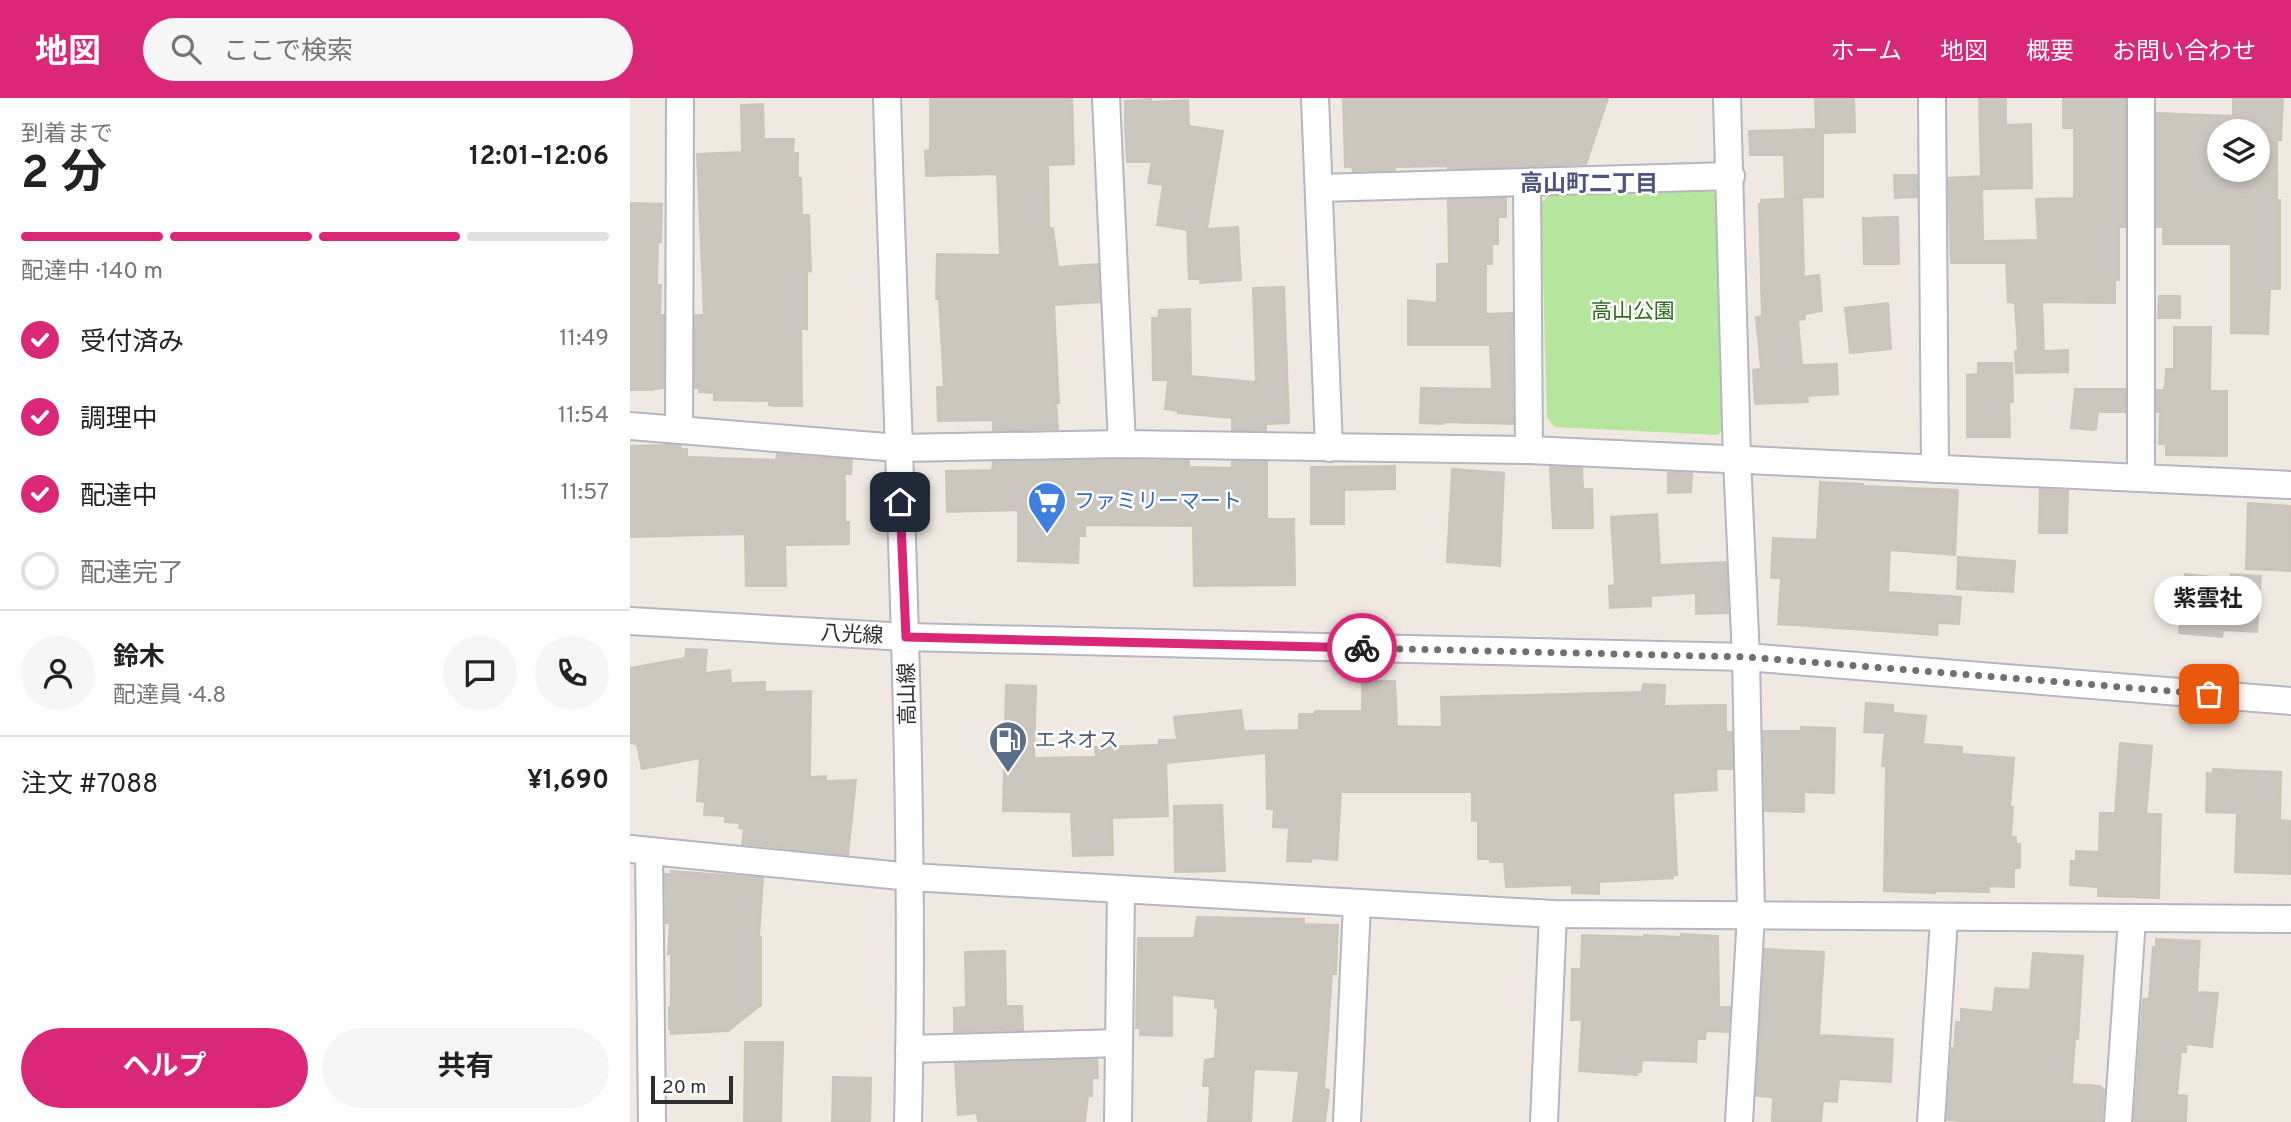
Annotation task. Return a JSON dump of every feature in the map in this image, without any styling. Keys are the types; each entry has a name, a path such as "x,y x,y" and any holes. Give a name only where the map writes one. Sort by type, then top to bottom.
{"street":[{"path":"679,429 680,98"},
{"name":"高山線","path":"887,98 906,637 911,877 908,1122"},
{"path":"1106,98 1122,444"},
{"path":"1314,98 1320,188 1329,448"},
{"path":"1727,98 1737,459 1746,657 1751,915 1739,1122"},
{"path":"1932,98 1935,469"},
{"path":"2141,98 2141,478"},
{"path":"1320,188 1731,176"},
{"path":"1527,182 1529,450"},
{"path":"630,426 898,448 1122,444 1529,450 2291,485"},
{"name":"八光線","path":"630,621 906,637 1746,657 2291,701"},
{"path":"652,1122 640,850 911,877 1553,914 1944,919 2291,919"},
{"path":"1118,1122 1121,890"},
{"path":"1347,1122 1356,904"},
{"path":"1544,1122 1553,914"},
{"path":"1931,1122 1944,919"},
{"path":"2118,1122 2132,919"},
{"path":"909,1049 1119,1043"}],"green space":[{"name":"高山公園","path":"1712,191 1720,199 1726,426 1718,435 1555,427 1547,418 1541,203 1550,194"}],"building":[{"path":"930,98 1072,98 1074,164 1048,165 1049,228 1053,228 1058,267 1098,264 1100,302 1054,305 1058,429 993,431 993,420 938,421 937,387 944,387 939,299 936,299 937,254 1000,255 997,174 926,176 925,151 930,150"},
{"path":"1343,98 1608,98 1586,164 1448,169 1448,166 1395,167 1395,170 1353,171 1352,167 1345,167"},
{"path":"1815,98 1854,98 1855,132 1823,133 1823,197 1785,198 1784,155 1750,155 1749,131 1816,129"},
{"path":"1979,98 2006,98 2006,125 2031,124 2032,188 1982,189 1983,241 2038,240 2036,199 2074,198 2074,128 2063,128 2063,98 2125,98 2125,227 2119,227 2119,280 2115,280 2115,303 2042,302 2044,351 2068,350 2068,372 2016,373 2015,351 2018,351 2015,303 2008,302 2006,263 1951,263 1948,178 1981,176"},
{"path":"2233,98 2283,98 2281,140 2277,140 2280,289 2270,289 2268,334 2231,333 2231,244 2163,244 2163,227 2157,227 2157,113 2233,116"},
{"path":"1151,99 1151,102 1188,100 1189,126 1223,131 1207,229 1238,227 1241,280 1200,283 1200,277 1189,279 1187,230 1157,225 1163,185 1148,183 1152,162 1127,162 1125,125 1125,101"},
{"path":"763,104 764,139 794,139 793,153 798,153 798,178 801,178 802,215 809,215 811,271 807,272 807,329 801,329 802,406 774,406 769,405 769,401 714,400 714,393 699,392 699,388 695,388 695,315 704,315 697,154 742,152 741,105"},
{"path":"1894,175 1917,175 1917,197 1895,198"},
{"path":"1506,198 1506,217 1498,217 1498,244 1492,244 1492,264 1486,264 1486,314 1512,313 1513,424 1420,423 1421,388 1492,389 1490,345 1408,345 1408,300 1437,303 1437,264 1449,264 1448,200"},
{"path":"1802,198 1804,277 1819,275 1822,311 1805,314 1805,319 1798,320 1802,365 1837,364 1838,394 1807,396 1808,402 1755,404 1753,370 1761,369 1756,317 1762,316 1759,204 1761,200"},
{"path":"630,203 662,204 657,285 661,285 660,315 664,315 663,388 653,390 630,390"},
{"path":"1898,217 1899,264 1864,264 1863,218"},
{"path":"1284,287 1289,423 1266,424 1266,430 1232,430 1232,418 1178,413 1165,409 1168,380 1153,380 1152,318 1159,318 1159,310 1190,309 1191,376 1256,382 1253,288"},
{"path":"2159,296 2180,296 2180,318 2158,318"},
{"path":"1888,303 1891,349 1850,353 1845,308"},
{"path":"2174,327 2211,327 2210,391 2227,391 2227,456 2166,455 2166,444 2159,444 2160,412 2157,412 2157,390 2163,390 2165,386 2166,369 2174,369"},
{"path":"1978,363 2012,363 2010,437 1967,437 1967,375 1978,374"},
{"path":"2075,389 2125,389 2125,412 2098,412 2096,429 2093,430 2071,428"},
{"path":"669,445 687,449 687,457 776,460 777,454 852,460 851,474 845,474 845,522 849,522 849,544 785,545 786,586 746,586 745,534 630,537 630,446"},
{"path":"1189,461 1189,467 1232,468 1232,461 1267,462 1267,519 1294,519 1295,585 1194,586 1193,526 1085,525 1085,536 1079,536 1078,563 1018,561 1018,510 947,512 946,471 992,470 993,462"},
{"path":"1395,466 1395,489 1344,490 1344,524 1311,524 1311,467"},
{"path":"1550,467 1582,468 1583,489 1592,489 1593,528 1553,528"},
{"path":"1452,469 1504,473 1500,566 1447,562"},
{"path":"1668,472 1692,473 1691,492 1668,493"},
{"path":"1820,482 1958,490 1955,555 1890,550 1888,592 1961,597 1959,624 1938,623 1937,635 1778,624 1781,578 1771,578 1773,538 1817,540"},
{"path":"2040,489 2068,491 2067,533 2039,533"},
{"path":"2248,503 2291,506 2291,571 2246,569"},
{"path":"1657,514 1660,565 1726,562 1728,613 1696,614 1696,593 1651,596 1651,606 1610,608 1609,586 1615,585 1611,517"},
{"path":"1958,557 2015,561 2013,592 1957,589"},
{"path":"2185,574 2231,579 2231,574 2261,576 2257,632 2223,630 2222,637 2179,633"},
{"path":"686,649 707,650 705,673 730,670 731,683 765,682 765,692 811,691 810,777 826,776 826,781 856,780 848,855 742,844 744,829 739,828 740,823 725,822 725,816 704,815 705,802 697,801 700,758 642,769 637,744 630,743 630,668 685,658"},
{"path":"1362,681 1395,681 1397,726 1442,727 1441,697 1642,692 1643,684 1665,685 1664,706 1726,705 1726,732 1732,732 1732,769 1716,769 1717,790 1673,793 1677,875 1673,875 1673,878 1599,882 1599,894 1572,893 1572,885 1506,887 1504,862 1478,859 1478,821 1472,821 1472,792 1341,792 1337,860 1311,858 1311,862 1287,861 1289,828 1273,827 1274,809 1267,809 1266,753 1166,763 1168,816 1112,818 1113,855 1073,856 1071,812 1003,811 1006,685 1036,686 1034,758 1096,757 1095,747 1159,745 1159,740 1177,740 1174,717 1241,710 1244,731 1299,730 1299,714 1315,714 1315,711 1362,711"},
{"path":"1866,703 1893,705 1893,713 1926,716 1923,744 1962,747 1962,754 2014,758 2010,807 2013,807 2011,837 2016,837 2016,844 2020,844 2020,868 2014,868 2014,887 1989,886 1989,892 1884,891 1886,766 1882,766 1885,733 1864,732"},
{"path":"1801,727 1835,728 1834,793 1804,792 1804,812 1765,811 1763,731 1801,731"},
{"path":"2120,743 2152,746 2146,814 2161,814 2159,898 2098,896 2098,887 2070,885 2071,861 2076,861 2076,851 2099,852 2100,813 2115,813"},
{"path":"2213,769 2281,772 2280,820 2291,821 2291,874 2235,872 2237,813 2206,812 2207,773 2213,774"},
{"path":"1222,805 1225,871 1175,872 1174,806"},
{"path":"671,871 763,878 759,937 761,1005 728,1031 671,1034 669,1029 671,954 668,954 670,924 666,923 665,874 672,874"},
{"path":"1197,917 1304,919 1304,924 1338,925 1336,974 1332,974 1324,1089 1329,1090 1325,1122 1293,1122 1299,1071 1254,1069 1251,1122 1208,1122 1210,1086 1203,1086 1205,1060 1215,1058 1218,1008 1215,1008 1215,999 1172,995 1172,1036 1140,1035 1140,1028 1136,1028 1138,938 1194,938"},
{"path":"1681,934 1718,936 1719,1007 1730,1007 1728,1032 1706,1031 1705,1039 1697,1039 1696,1062 1642,1060 1641,1072 1636,1072 1637,1075 1579,1071 1582,1020 1571,1020 1572,969 1581,969 1582,935 1681,937"},
{"path":"2156,939 2200,941 2197,992 2218,993 2212,1047 2186,1044 2186,1052 2181,1052 2177,1095 2187,1096 2186,1122 2134,1122 2143,999 2149,999"},
{"path":"1765,949 1824,952 1819,1035 1893,1039 1891,1082 1839,1079 1837,1102 1823,1101 1821,1122 1772,1122 1773,1097 1756,1096"},
{"path":"1005,951 1006,1006 1022,1006 1023,1030 954,1032 954,1008 966,1007 965,952"},
{"path":"2033,953 2083,956 2078,1039 2075,1039 2072,1084 2100,1086 2104,1090 2102,1122 1947,1120 1952,1048 1956,1022 1961,1022 1961,1009 1993,1012 1995,988 2030,990"},
{"path":"745,1042 783,1042 781,1122 744,1122"},
{"path":"1097,1059 1098,1078 1092,1078 1092,1096 1088,1096 1085,1122 978,1122 977,1113 958,1115 955,1063"},
{"path":"833,1077 871,1078 870,1122 832,1122"}],"way so far":[{"path":"1362,648 1746,657 2209,694"}],"place":[{"name":"ファミリーマート","path":"1047,535"},
{"name":"紫雲社","path":"2209,694"},
{"name":"エネオス","path":"1008,774"}],"district":[{"name":"高山町二丁目","path":"1589,183"}],"route":[{"path":"900,502 906,637 1362,648"}]}
